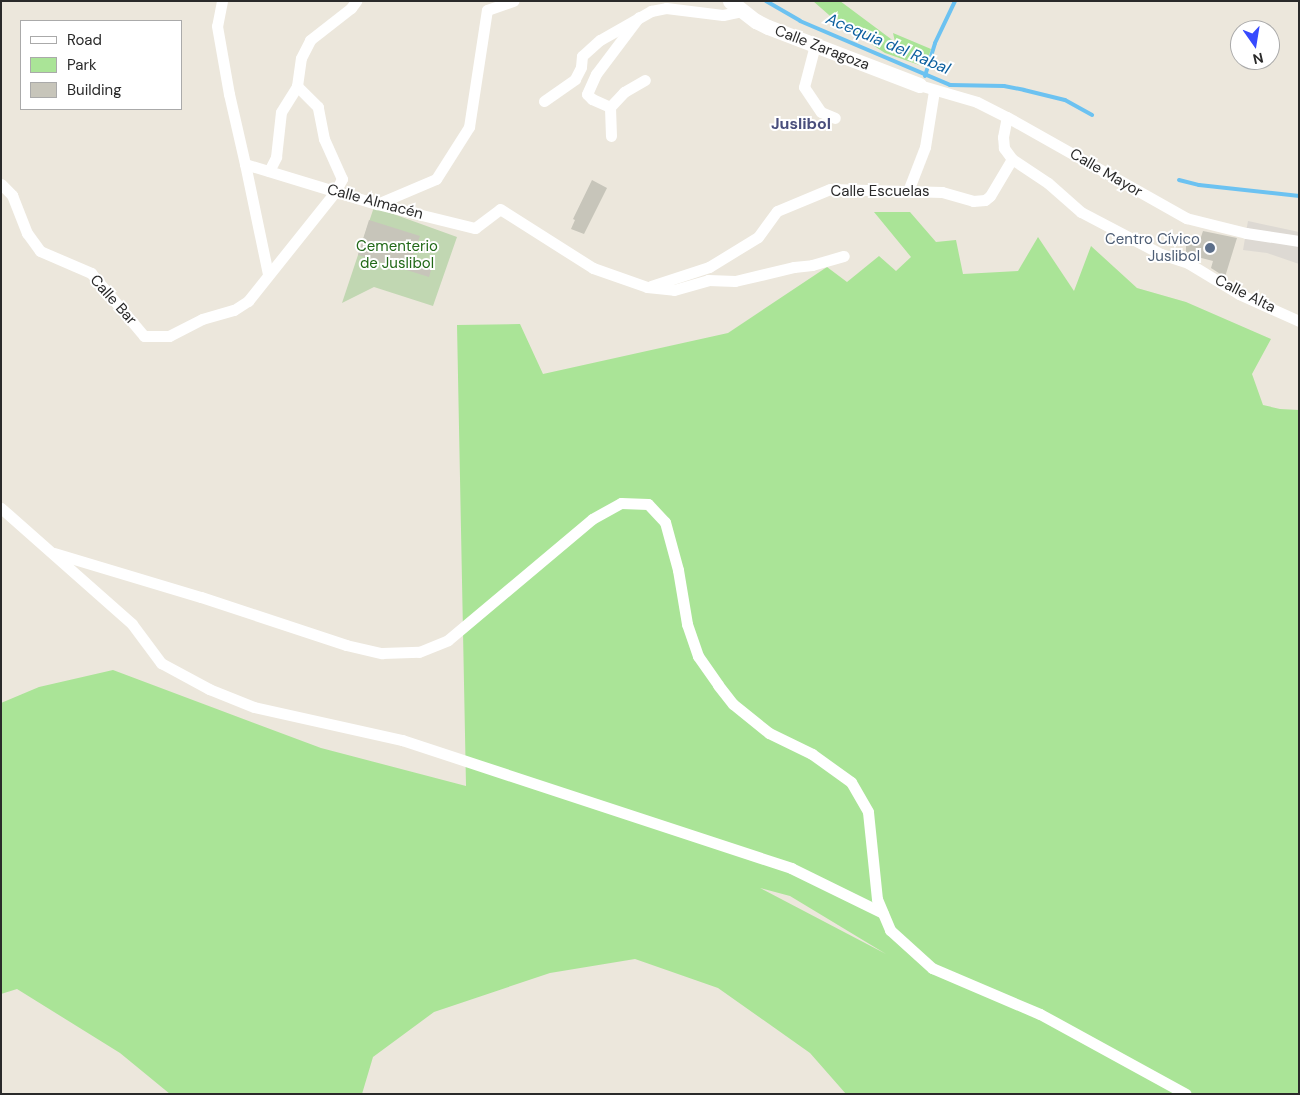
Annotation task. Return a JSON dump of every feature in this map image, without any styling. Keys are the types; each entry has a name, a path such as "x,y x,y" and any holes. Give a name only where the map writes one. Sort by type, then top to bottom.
{"street":[{"path":"222,1 217,26 268,274"},
{"path":"268,172 276,157 281,112 297,86 301,58 310,40 351,8 356,1"},
{"path":"377,204 436,179 469,127 487,10 513,1"},
{"path":"544,101 575,79 580,68 582,56 588,50 608,35 640,16 660,8 723,15 736,6"},
{"name":"Calle Zaragoza","path":"736,6 768,27 919,85"},
{"path":"610,107 592,99 587,94 596,74 640,16"},
{"path":"815,45 804,88 821,112 835,118"},
{"path":"611,136 610,107 624,92 645,80"},
{"name":"Calle Mayor","path":"919,85 934,91 977,102 1008,117 1186,218 1246,233 1299,241"},
{"path":"268,274 335,192 342,178 324,139 318,107 297,86"},
{"path":"908,191 925,147 934,91"},
{"path":"1008,117 1002,137 1004,148 1012,159"},
{"name":"Calle Escuelas","path":"647,287 709,267 758,237 777,211 830,189 942,192 973,201 985,200 990,196 1012,159"},
{"name":"Calle Alta","path":"1012,159 1048,184 1081,212 1161,254 1188,263 1239,294 1299,321"},
{"name":"Calle Almacén","path":"244,164 377,204 474,228 500,209 593,268 647,287"},
{"name":"Calle Bar","path":"1,184 12,195 27,233 40,251 91,273 144,336 169,336 202,319 234,310 248,301 268,274"},
{"path":"647,287 674,290 708,280 735,281 794,267 812,265 844,256"},
{"path":"54,553 201,597 346,645 382,654 419,652 448,640 592,519 621,503 648,504 665,522 678,570 687,624 698,656 732,704 769,733 812,754 851,782 856,790 868,812 877,899 890,930 932,968 1040,1014 1186,1094"},
{"path":"1,508 132,624 161,663 209,689 254,707 402,740 791,868 883,913"}],"green space":[{"path":"813,1 840,1 895,42 893,33 931,49 925,67 885,53 837,22"},
{"name":"Cementerio de Juslibol","path":"374,207 457,237 433,306 374,287 342,303"},
{"path":"874,212 910,212 936,242 956,240 963,274 1018,271 1038,237 1074,291 1091,246 1137,288 1186,302 1271,339 1252,374 1263,405 1280,409 1299,410 1299,1094 846,1094 810,1053 718,988 635,959 550,973 434,1012 373,1057 362,1094 170,1094 120,1053 17,989 1,994 1,703 39,687 113,670 321,748 466,786 457,325 520,324 543,374 728,333 827,267 847,282 879,256 896,271 911,257","holes":["760,888 790,896 886,954"]}],"shaded area":[{"path":"1248,221 1299,232 1299,264 1267,253 1243,250"}],"building":[{"path":"592,180 607,188 584,234 571,229 575,220 573,219"},
{"path":"369,220 420,236 411,260 432,267 429,277 358,255"},
{"name":"Centro Cívico Juslibol","path":"1203,231 1237,238 1225,277 1211,268 1213,261 1186,254 1186,238 1200,240"}],"waterway":[{"name":"Acequia del Rabal","path":"766,1 800,21 950,85 1004,86 1024,90 1065,100 1092,115"},
{"path":"925,76 935,43 955,1"},
{"path":"1179,180 1199,185 1299,196"}],"place":[{"name":"Centro Cívico Juslibol","path":"1210,248"}],"district":[{"name":"Juslibol","path":"801,124"}]}
